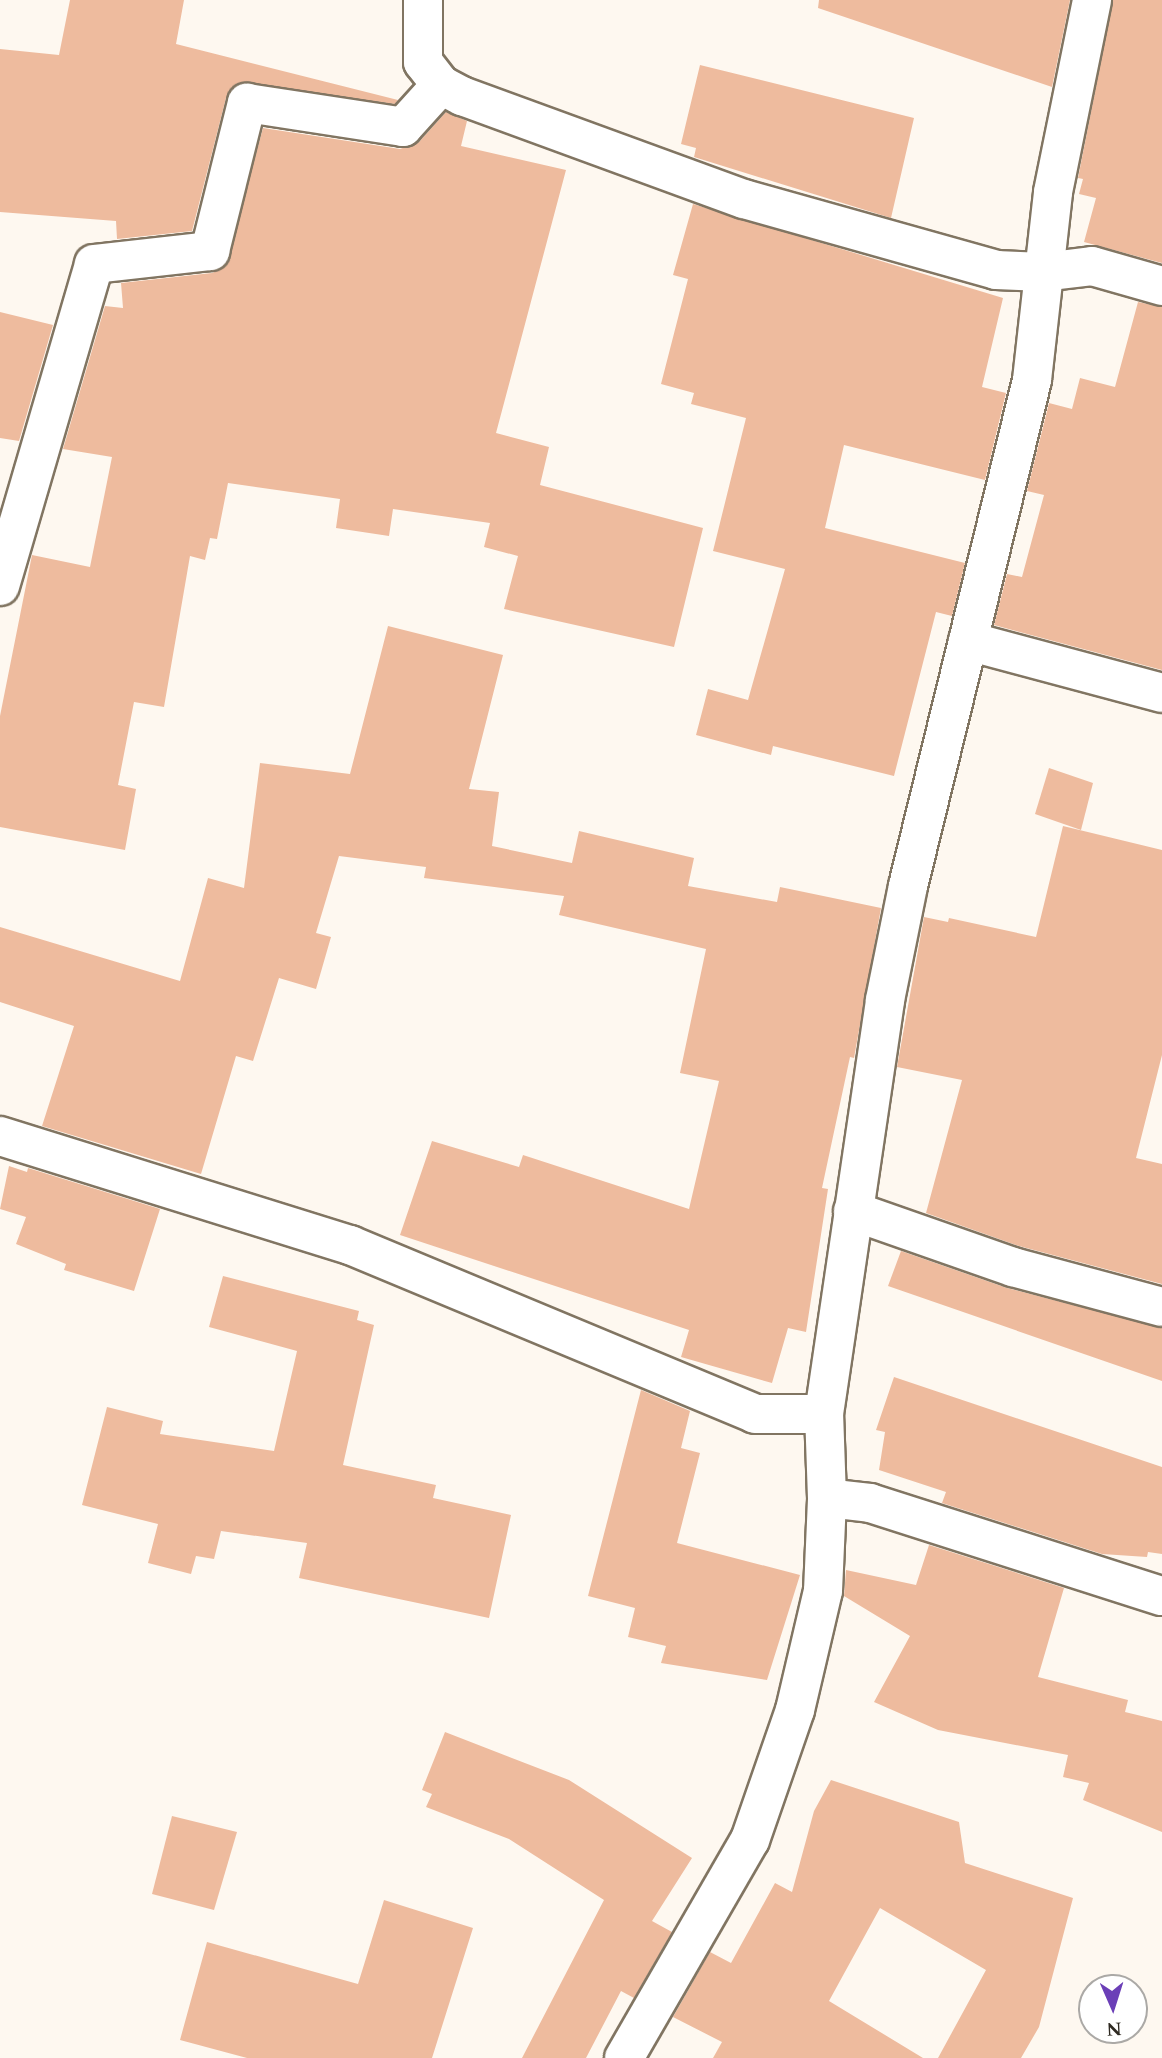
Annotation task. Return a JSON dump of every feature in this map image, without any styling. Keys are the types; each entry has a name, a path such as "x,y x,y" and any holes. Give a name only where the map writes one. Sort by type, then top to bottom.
{"street":[{"path":"423,0 423,62 441,85 744,199 996,270 1043,272 1091,266 1162,286"},
{"path":"624,2058 750,1840 795,1710 823,1591 827,1498 824,1414 888,987 1032,380 1053,192 1092,0"},
{"path":"0,586 94,264 210,251 247,103 403,127 441,85"},
{"path":"968,641 1162,693"},
{"path":"0,1136 350,1245 755,1414 824,1414"},
{"path":"853,1211 1013,1267 1162,1307"},
{"path":"827,1498 870,1503 1162,1596"}],"building":[{"path":"70,0 184,0 176,44 398,100 395,104 239,83 226,98 192,231 117,239 116,221 0,212 0,49 59,55"},
{"path":"819,0 1070,0 1052,87 818,8"},
{"path":"1113,0 1162,0 1162,263 1084,242 1096,198 1079,194 1083,179 1078,178"},
{"path":"700,65 914,118 891,218 694,157 696,148 681,144"},
{"path":"446,112 467,121 461,146 566,170 496,433 549,447 540,485 703,528 674,647 504,609 518,556 484,547 490,523 393,509 389,536 336,528 340,499 228,483 217,539 210,538 205,560 190,556 164,707 134,702 118,785 136,789 125,850 0,827 0,716 32,555 90,567 112,457 63,449 105,306 123,308 121,283 212,273 225,267 263,128 400,149 419,142"},
{"path":"693,204 1003,298 982,387 1006,393 985,480 844,445 825,528 965,563 952,616 936,612 894,776 773,746 771,755 696,735 708,689 748,700 785,569 713,551 746,418 691,404 694,393 661,384 688,279 673,275"},
{"path":"1138,302 1162,307 1162,670 994,625 1007,574 1022,577 1044,495 1027,491 1049,403 1072,409 1080,378 1115,387"},
{"path":"0,312 53,325 19,441 0,438"},
{"path":"388,626 503,655 469,789 499,792 492,846 572,863 579,831 694,858 688,886 777,902 780,887 881,908 854,1058 850,1057 822,1188 828,1189 806,1332 788,1328 772,1383 681,1357 689,1330 400,1235 432,1141 519,1167 523,1155 689,1209 719,1081 680,1073 706,949 559,915 564,896 424,878 426,867 339,856 316,933 331,937 316,989 279,978 253,1061 236,1056 201,1174 42,1126 74,1026 0,1002 0,927 180,981 208,878 244,888 260,763 350,774"},
{"path":"1049,768 1093,783 1081,830 1035,814"},
{"path":"1063,826 1162,850 1162,1055 1136,1158 1162,1164 1162,1284 1019,1246 926,1213 962,1080 897,1067 924,917 948,922 949,918 1036,937"},
{"path":"9,1166 27,1172 28,1168 160,1209 134,1291 64,1270 66,1264 16,1244 26,1217 0,1209"},
{"path":"901,1251 1007,1288 1162,1328 1162,1381 888,1286"},
{"path":"223,1276 359,1311 357,1320 374,1325 343,1465 436,1485 433,1498 511,1515 489,1618 299,1578 307,1543 221,1531 214,1559 196,1556 191,1574 148,1563 158,1524 82,1505 107,1407 163,1421 160,1434 274,1451 297,1351 209,1327"},
{"path":"894,1377 1162,1467 1162,1554 1148,1552 1147,1557 1102,1554 942,1503 946,1492 879,1470 885,1432 876,1430"},
{"path":"641,1390 690,1411 681,1448 700,1453 677,1543 800,1575 767,1680 661,1663 666,1646 628,1637 635,1608 588,1596"},
{"path":"929,1545 1064,1588 1038,1677 1128,1700 1125,1712 1162,1721 1162,1832 1083,1800 1089,1783 1063,1777 1068,1755 938,1730 874,1702 910,1636 844,1596 846,1570 916,1585"},
{"path":"445,1732 569,1780 692,1858 652,1921 672,1932 634,1998 621,1991 586,2058 522,2058 604,1900 509,1839 426,1807 432,1794 422,1790"},
{"path":"831,1780 959,1822 965,1863 1073,1898 1039,2027 1021,2058 938,2058 986,1970 880,1908 829,2001 923,2058 713,2058 722,2042 673,2017 710,1952 731,1963 775,1883 792,1892 814,1811"},
{"path":"172,1816 237,1832 214,1910 152,1894"},
{"path":"384,1900 473,1928 432,2058 247,2058 180,2040 207,1942 358,1984"}]}
